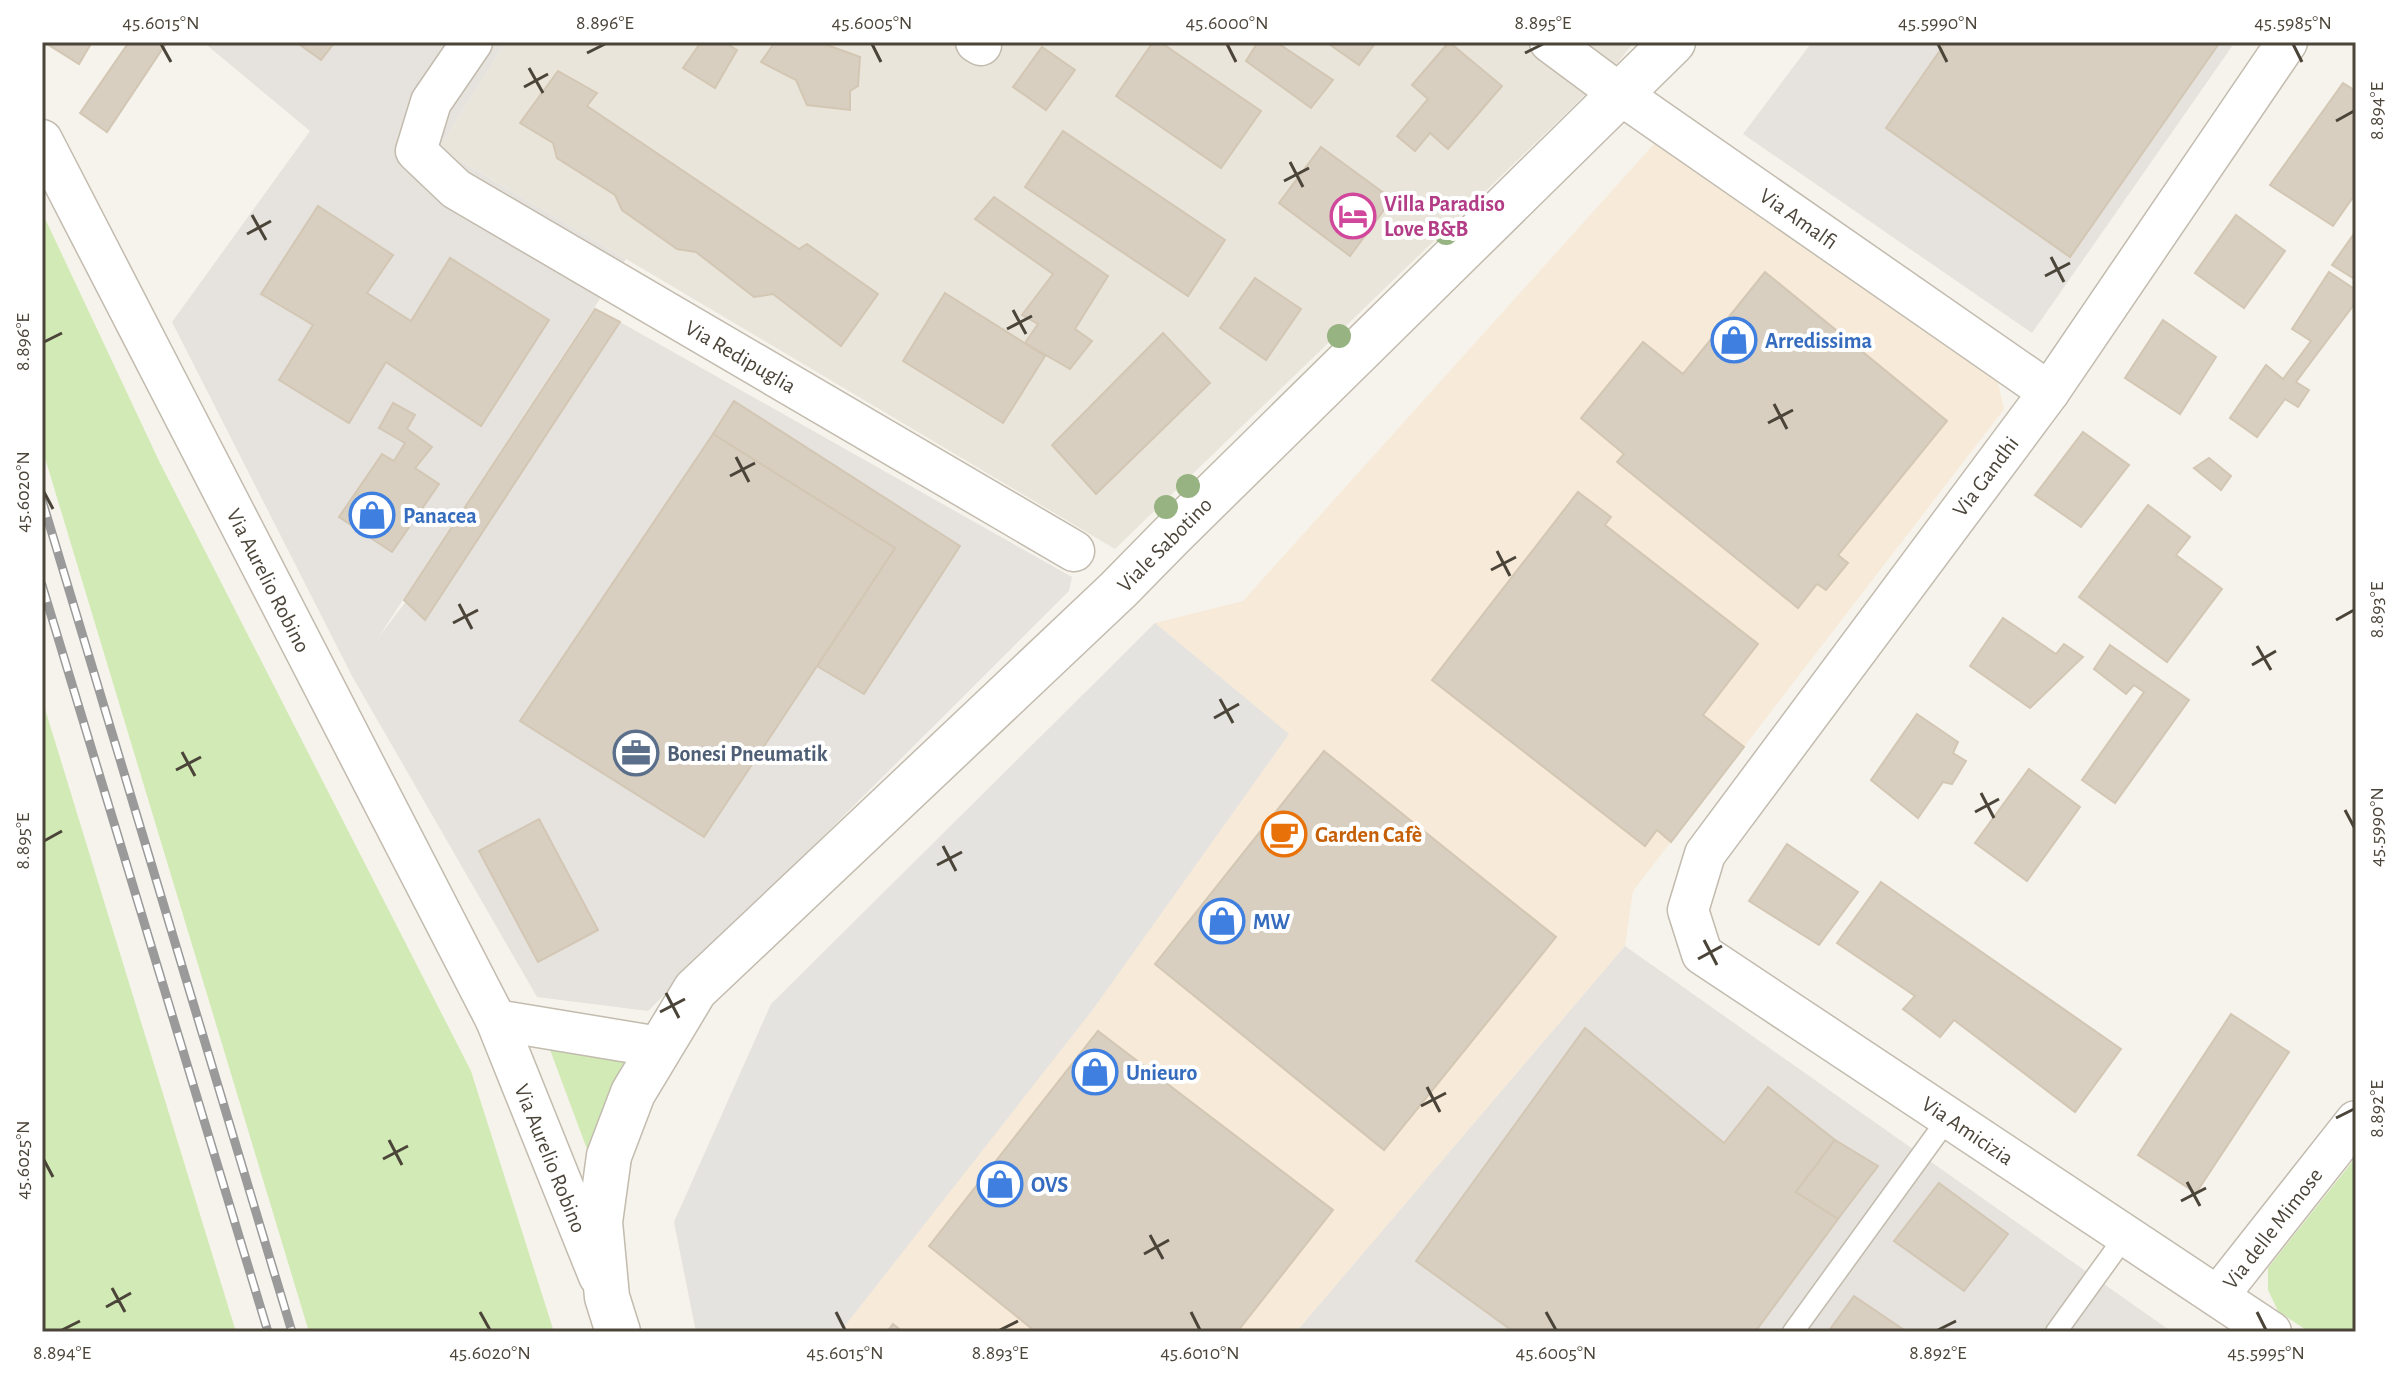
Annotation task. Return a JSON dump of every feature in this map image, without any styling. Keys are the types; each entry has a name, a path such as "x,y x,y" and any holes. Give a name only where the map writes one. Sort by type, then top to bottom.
{"street":[{"name":"Via Redipuglia","path":"472,42 431,102 416,151 456,189 1074,551"},
{"name":"Via Amalfi","path":"1550,42 2049,392"},
{"name":"Viale Sabotino","path":"659,1047 695,990 1118,590 1673,42"},
{"name":"Via Gandhi","path":"1688,910 1705,854 2049,392 2287,42"},
{"name":"Via Aurelio Robino","path":"42,140 496,1020 612,1314"},
{"name":"Via Amicizia","path":"1688,910 1702,954 2271,1332"},
{"path":"496,1020 659,1047"},
{"name":"Via Aurelio Robino","path":"612,1314 600,1222 609,1156 633,1093 659,1047"},
{"name":"Via delle Mimose","path":"2218,1296 2356,1121"}],"lane":[{"path":"1793,1332 1949,1117"},
{"path":"2056,1332 2126,1235"}],"shaded area":[{"path":"203,42 506,42 439,148 626,259 378,638 620,322 1072,577 1069,591 648,1011 537,997 352,676 172,322 310,131"},
{"path":"506,42 1634,42 1615,66 1115,549 439,148"},
{"path":"1812,42 2235,42 2032,333 1743,134"},
{"path":"1654,144 1998,383 2004,409 1633,891 1625,946 1296,1332 696,1332 674,1222 771,1004 1155,623 1243,601"},
{"path":"1155,623 1289,734 1094,1008 840,1332 696,1332 674,1222 771,1004"},
{"path":"1625,946 2172,1332 1296,1332"}],"green space":[{"path":"42,212 160,463 471,1071 554,1332 309,1332 42,448"},
{"path":"42,699 236,1332 42,1332"},
{"path":"549,1047 638,1057 594,1168"},
{"path":"2356,1157 2356,1332 2309,1332 2278,1311 2268,1290 2268,1268"}],"building":[{"path":"44,42 92,42 79,64"},
{"path":"129,42 167,42 107,132 80,113"},
{"path":"296,42 335,42 321,60"},
{"path":"701,42 724,42 737,50 715,88 683,68"},
{"path":"775,42 819,42 860,57 858,86 850,91 850,110 807,105 796,80 761,62"},
{"path":"1153,42 1160,42 1261,111 1221,168 1116,96"},
{"path":"1258,42 1276,42 1333,80 1311,108 1246,61"},
{"path":"1326,42 1376,42 1359,65"},
{"path":"1449,42 1502,86 1448,149 1430,133 1415,151 1397,136 1428,99 1412,85"},
{"path":"1946,42 2220,42 2070,257 1886,128"},
{"path":"1042,47 1075,70 1046,110 1013,87"},
{"path":"558,71 597,93 587,106 799,249 807,244 878,294 841,346 773,294 754,297 696,252 677,249 622,210 615,195 557,158 553,143 520,123"},
{"path":"2343,83 2356,91 2356,193 2333,226 2270,185"},
{"path":"1063,131 1225,240 1188,296 1025,187"},
{"path":"1321,147 1392,199 1350,256 1279,203"},
{"path":"994,197 1108,276 1075,329 1092,341 1070,369 1025,343 1038,324 1022,315 1053,274 975,219"},
{"path":"318,206 393,255 367,293 411,321 450,258 549,320 481,426 386,362 349,423 279,380 313,325 261,294"},
{"path":"2236,215 2285,251 2244,308 2195,273"},
{"path":"2356,231 2356,280 2332,265"},
{"path":"1765,272 1947,421 1838,555 1848,563 1826,590 1817,584 1798,608 1617,462 1624,454 1581,418 1643,342 1683,374"},
{"path":"2329,272 2356,290 2356,302 2296,382 2309,390 2298,407 2285,399 2257,437 2230,418 2266,365 2283,379 2311,341 2292,329"},
{"path":"1255,278 1301,309 1266,360 1220,328"},
{"path":"945,293 1045,356 1003,423 903,361"},
{"path":"595,309 620,322 425,620 404,600"},
{"path":"2163,320 2216,357 2180,414 2125,378"},
{"path":"1163,333 1210,383 1096,494 1052,445"},
{"path":"734,401 960,546 864,694 817,666 895,548 713,434"},
{"path":"393,403 415,415 407,429 432,447 415,468 439,484 392,552 339,517 382,454 394,461 405,443 379,428"},
{"path":"2083,432 2129,465 2081,527 2035,495"},
{"path":"713,434 895,548 704,837 520,721"},
{"path":"2209,458 2231,476 2221,490 2194,468"},
{"path":"1578,492 1611,517 1605,525 1758,644 1703,715 1744,747 1671,842 1657,830 1645,846 1432,680"},
{"path":"2148,505 2190,537 2176,555 2222,589 2167,662 2079,597"},
{"path":"2003,618 2056,654 2064,644 2083,657 2030,708 1970,666"},
{"path":"2110,645 2189,700 2115,803 2082,780 2144,692 2134,685 2126,694 2094,669"},
{"path":"1917,714 1958,742 1953,753 1966,761 1952,784 1943,782 1918,818 1871,780"},
{"path":"1324,751 1556,937 1384,1150 1155,964"},
{"path":"2029,769 2080,807 2027,881 1975,843"},
{"path":"539,819 598,930 538,962 479,851"},
{"path":"1787,844 1858,892 1819,945 1749,901"},
{"path":"1881,882 2121,1049 2075,1112 1954,1020 1940,1037 1903,1009 1915,996 1837,943"},
{"path":"2231,1014 2289,1052 2196,1193 2138,1155"},
{"path":"1585,1028 1724,1143 1768,1087 1835,1140 1796,1192 1838,1219 1755,1332 1514,1332 1416,1261"},
{"path":"1098,1031 1333,1210 1237,1332 1036,1332 929,1246"},
{"path":"1835,1140 1878,1166 1838,1219 1796,1192"},
{"path":"1939,1183 2008,1234 1964,1291 1894,1241"},
{"path":"1854,1296 1907,1332 1828,1332"},
{"path":"893,1324 903,1332 887,1332"}],"railway":[{"path":"42,500 292,1332"},
{"path":"42,585 268,1332"}],"place":[{"name":"Villa Paradiso Love B&B","path":"1353,216"},
{"name":"Arredissima","path":"1734,340"},
{"name":"Panacea","path":"372,515"},
{"name":"Bonesi Pneumatik","path":"636,753"},
{"name":"Garden Cafè","path":"1284,834"},
{"name":"MW","path":"1222,921"},
{"name":"Unieuro","path":"1095,1072"},
{"name":"OVS","path":"1000,1184"}]}
